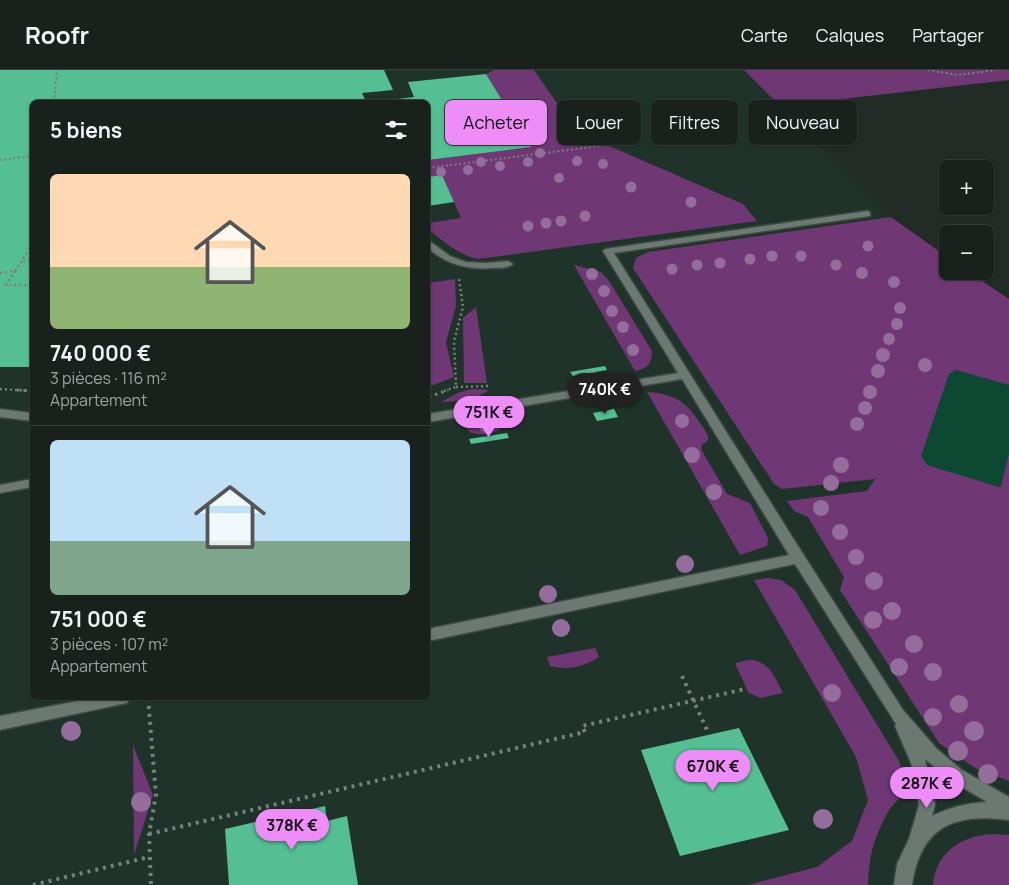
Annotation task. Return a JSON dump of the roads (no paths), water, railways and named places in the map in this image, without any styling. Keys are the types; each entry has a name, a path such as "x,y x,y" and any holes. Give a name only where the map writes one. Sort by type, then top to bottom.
{"street":[{"path":"867,214 608,251 798,558 898,715 931,754 956,775 1009,806"},
{"path":"430,245 440,255 465,266 479,268 508,264"},
{"path":"430,418 685,375"},
{"path":"0,412 30,417"},
{"path":"0,489 30,483"},
{"path":"430,635 798,558"},
{"path":"0,723 112,700"},
{"path":"898,715 918,763 927,805 917,839 906,861 903,885"},
{"path":"917,839 938,821 958,813 980,809 1009,812"}]}
